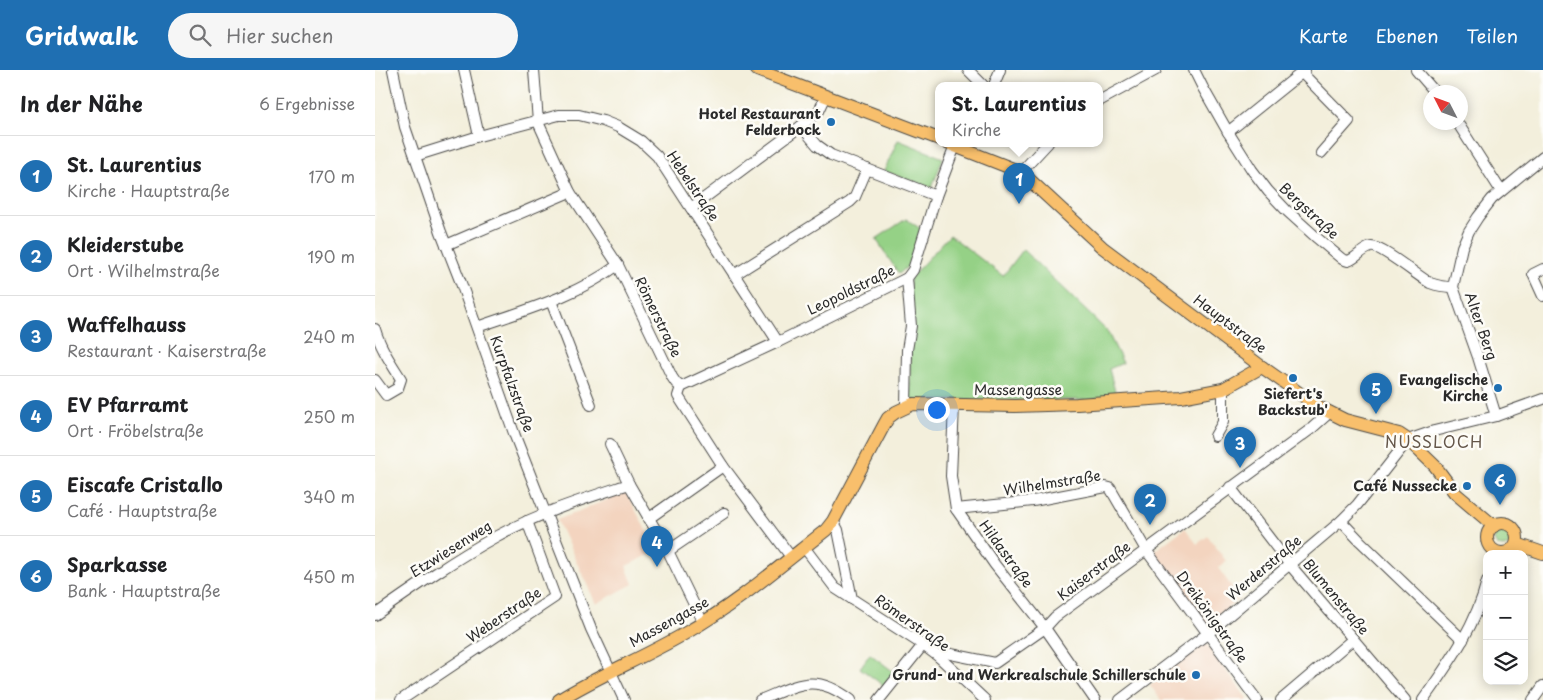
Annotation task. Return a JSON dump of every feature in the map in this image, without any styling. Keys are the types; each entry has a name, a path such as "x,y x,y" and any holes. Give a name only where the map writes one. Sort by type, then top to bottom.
{"main road":[{"path":"757,70 935,138"},
{"name":"Hauptstraße","path":"963,147 1021,172 1102,247 1261,367 1329,413 1345,420 1399,434 1409,440 1435,466 1460,498 1494,526 1503,523 1512,526 1517,534 1517,544"},
{"name":"Massengasse","path":"559,700 703,623 744,594 826,530 833,522 884,425 889,418 906,406 922,404 1015,406 1077,404 1181,397 1223,388 1261,367"},
{"path":"1493,550 1489,545 1487,536 1494,526"},
{"path":"1512,550 1517,544 1543,553"}],"street":[{"name":"Kurpfalzstraße","path":"393,70 405,127 515,436 591,629 624,700"},
{"path":"464,70 479,136"},
{"name":"Römerstraße","path":"534,70 538,122 570,192 617,265 672,376 681,387 678,396 723,466 791,557"},
{"path":"968,70 980,82"},
{"path":"995,82 1000,70"},
{"path":"1103,99 1156,70"},
{"name":"Bergstraße","path":"1194,70 1252,170 1268,191 1286,210 1342,259 1348,262 1355,259 1365,249 1374,246 1432,284 1453,287"},
{"path":"1416,70 1429,85"},
{"path":"1229,132 1303,71 1349,122 1321,153"},
{"path":"691,208 801,126 819,111 826,96"},
{"name":"Hebelstraße","path":"415,156 479,136 559,115 579,115 603,121 633,135 657,156 778,342"},
{"path":"801,126 817,145 831,155 936,196"},
{"path":"1462,130 1501,191"},
{"name":"Leopoldstraße","path":"681,387 778,342 907,278 913,270 936,196 957,147"},
{"path":"1021,172 1044,147"},
{"name":"Alter Berg","path":"1496,416 1478,357 1453,287 1462,247 1469,231 1488,204 1501,191 1543,157"},
{"path":"734,275 850,202 855,196 867,169"},
{"path":"446,245 570,192"},
{"path":"477,327 551,301 589,284 617,265"},
{"path":"1543,269 1533,274 1543,296"},
{"path":"906,406 907,350 911,326 907,278"},
{"path":"551,301 591,405"},
{"path":"375,380 386,395 398,388 401,379 376,337"},
{"path":"1215,436 1223,422 1223,388"},
{"path":"1409,440 1434,431 1496,416 1543,399"},
{"name":"Hildastraße","path":"954,405 951,476 956,510 995,565 1045,628 1095,700"},
{"name":"Kaiserstraße","path":"939,657 946,653 995,663 1045,628 1055,617 1329,413"},
{"name":"Werderstraße","path":"1120,700 1207,634 1341,521 1357,505 1409,440"},
{"path":"610,444 629,484 668,551 703,623"},
{"path":"648,519 723,466"},
{"name":"Etzwiesenweg","path":"375,615 452,562 498,535 545,513 629,484"},
{"name":"Wilhelmstraße","path":"956,510 1033,501 1106,487 1110,488 1146,550"},
{"name":"Blumenstraße","path":"1230,487 1290,565 1405,700"},
{"path":"668,551 723,513"},
{"name":"Weberstraße","path":"401,700 555,597 527,521"},
{"path":"1341,521 1359,541 1463,640"},
{"path":"833,522 838,530 852,600"},
{"name":"Römerstraße","path":"804,547 835,588 923,645 939,657 985,700"},
{"name":"Dreikönigstraße","path":"1146,550 1257,700"},
{"path":"1423,700 1463,640 1477,612 1483,593"},
{"path":"1281,700 1353,639"},
{"path":"879,700 923,645"},
{"path":"760,700 800,684 813,682 822,683 835,689 851,700"},
{"path":"1533,700 1543,686"}],"shaded area":[{"path":"626,492 657,551 626,566 633,584 596,604 557,520"},
{"path":"1185,528 1197,544 1208,536 1226,561 1218,568 1240,598 1208,624 1153,552"},
{"name":"Grund- und Werkrealschule Schillerschule","path":"1205,642 1248,700 1161,700 1150,685"}],"green space":[{"path":"898,140 943,158 932,188 884,171"},
{"path":"906,219 921,229 908,266 899,274 876,239"},
{"path":"950,235 1003,276 1023,250 1107,331 1123,363 1109,369 1116,395 1089,400 910,400 910,278"},
{"path":"1503,529 1509,532 1512,538 1509,544 1503,547 1497,544 1494,538 1497,532"},
{"path":"870,654 894,672 884,686 860,668"}],"place":[{"name":"Hotel Restaurant Felderbock","path":"831,122"},
{"name":"St. Laurentius","path":"1019,204"},
{"name":"Siefert's Backstub'","path":"1293,378"},
{"name":"Evangelische Kirche","path":"1498,388"},
{"name":"Eiscafe Cristallo","path":"1376,414"},
{"name":"Waffelhauss","path":"1240,468"},
{"name":"Café Nussecke","path":"1467,486"},
{"name":"Sparkasse","path":"1500,505"},
{"name":"Kleiderstube","path":"1150,525"},
{"name":"EV Pfarramt","path":"657,567"},
{"name":"Grund- und Werkrealschule Schillerschule","path":"1196,675"}],"district":[{"name":"NUSSLOCH","path":"1434,442"}]}
